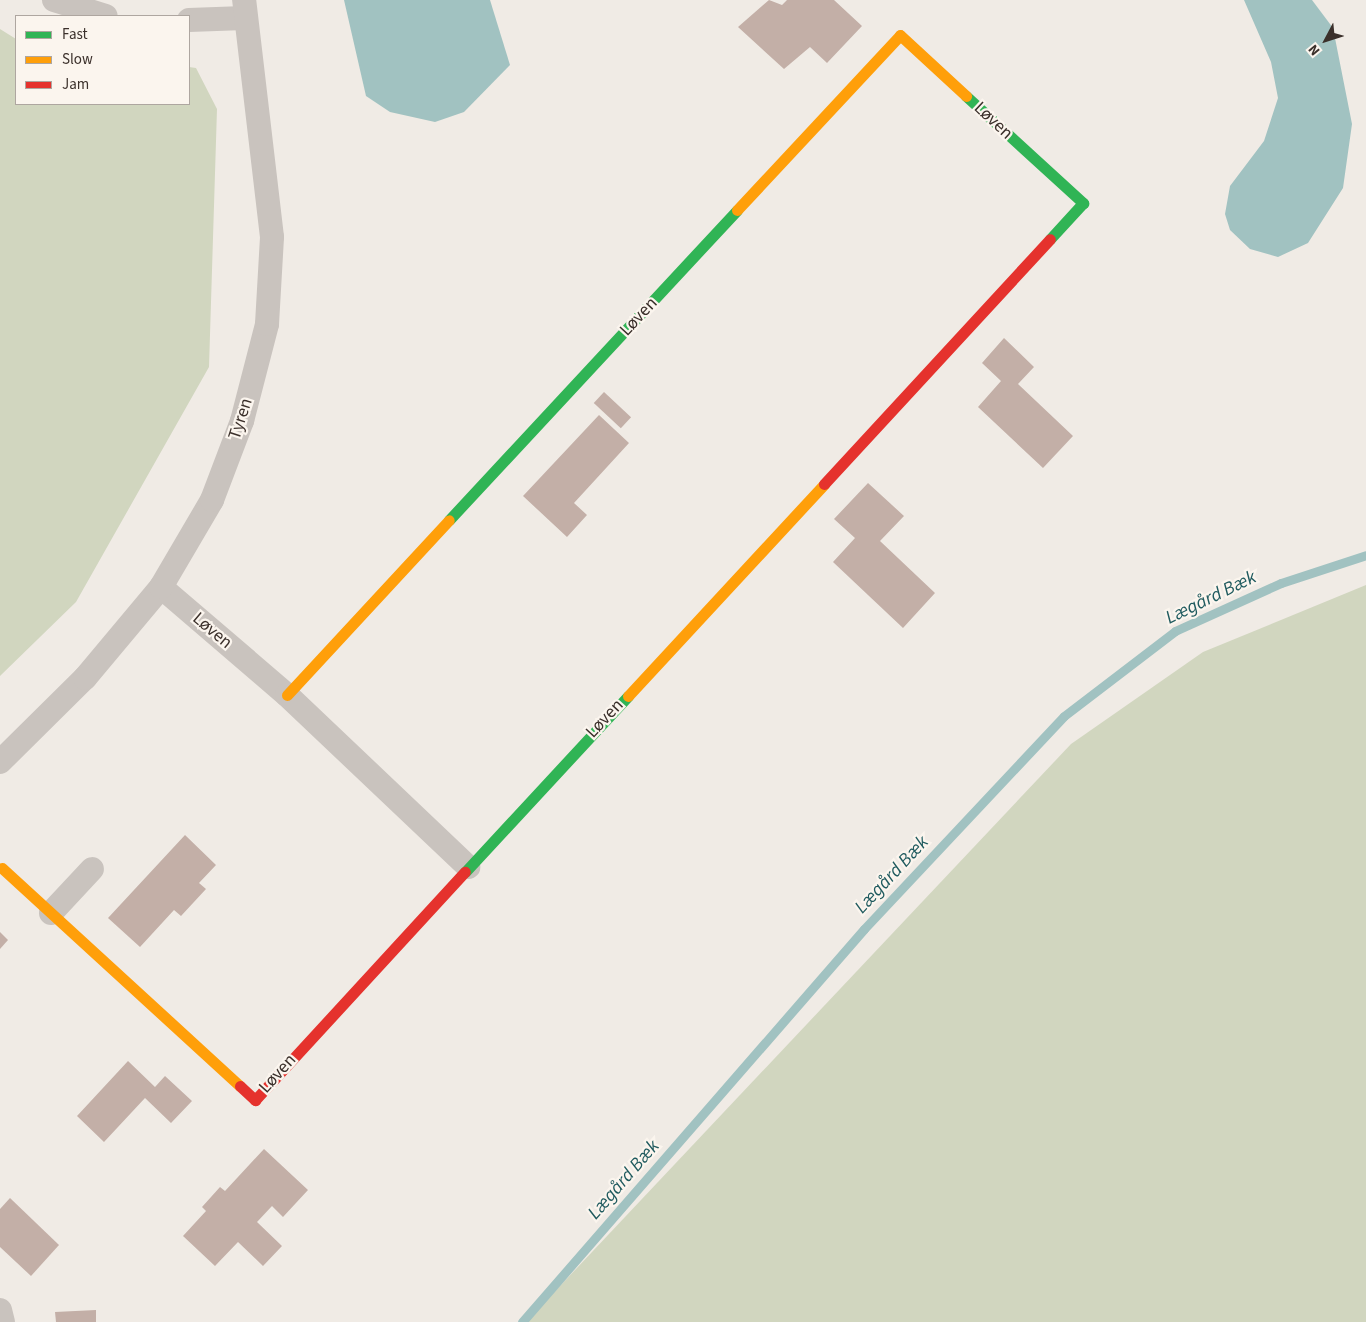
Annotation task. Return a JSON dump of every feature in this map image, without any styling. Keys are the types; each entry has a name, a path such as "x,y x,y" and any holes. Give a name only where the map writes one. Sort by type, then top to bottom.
{"street":[{"path":"54,0 103,15"},
{"path":"190,20 244,9"},
{"name":"Tyren","path":"0,762 85,678 161,587 212,500 242,421 267,324 272,238 244,9"},
{"name":"Løven","path":"2,868 255,1100 468,867 1083,203 900,36 287,695"},
{"name":"Løven","path":"161,587 287,695 468,867"},
{"path":"51,913 92,869"},
{"path":"0,1310 3,1322"}],"green space":[{"path":"0,29 15,38 15,105 190,105 190,67 196,68 217,109 209,367 76,602 0,676"},
{"path":"1366,585 1366,1322 526,1322 1071,744 1203,652"}],"water":[{"path":"344,0 490,0 510,65 464,112 435,122 390,112 366,96"},
{"path":"1244,0 1312,0 1333,28 1352,124 1343,188 1308,243 1278,257 1250,249 1230,230 1225,214 1230,186 1264,141 1278,98 1271,62"}],"building":[{"path":"769,0 782,5 787,0 834,0 862,26 827,63 810,47 784,69 738,27"},
{"path":"1004,338 1034,367 1018,384 1073,436 1043,468 978,407 1001,381 982,363"},
{"path":"604,392 631,417 621,428 594,403"},
{"path":"599,415 629,443 574,503 587,515 567,537 523,496"},
{"path":"868,483 904,516 880,541 935,593 903,628 833,562 855,538 834,519"},
{"path":"185,835 216,865 199,883 206,889 181,916 174,910 140,947 108,918"},
{"path":"0,932 8,940 0,949"},
{"path":"128,1061 155,1087 165,1076 192,1101 171,1123 145,1098 104,1142 77,1116"},
{"path":"264,1149 308,1190 283,1217 272,1206 257,1222 282,1246 263,1266 238,1242 215,1266 183,1236 206,1211 202,1207 220,1187 225,1191"},
{"path":"10,1198 59,1245 31,1276 0,1247 0,1209"},
{"path":"96,1310 96,1322 56,1322 55,1312"}],"waterway":[{"name":"Lægård Bæk","path":"522,1322 864,929 1064,716 1175,631 1281,583 1366,555"}],"traffic: fast":[{"path":"966,96 1083,203 1050,239"},
{"path":"449,520 737,210"},
{"path":"465,872 628,696"}],"traffic: slow":[{"path":"737,210 900,35 966,96"},
{"path":"628,696 824,484"},
{"path":"287,695 449,520"},
{"path":"2,868 240,1086"}],"traffic: jam":[{"path":"824,484 1050,239"},
{"path":"240,1086 255,1100 465,872"}]}
